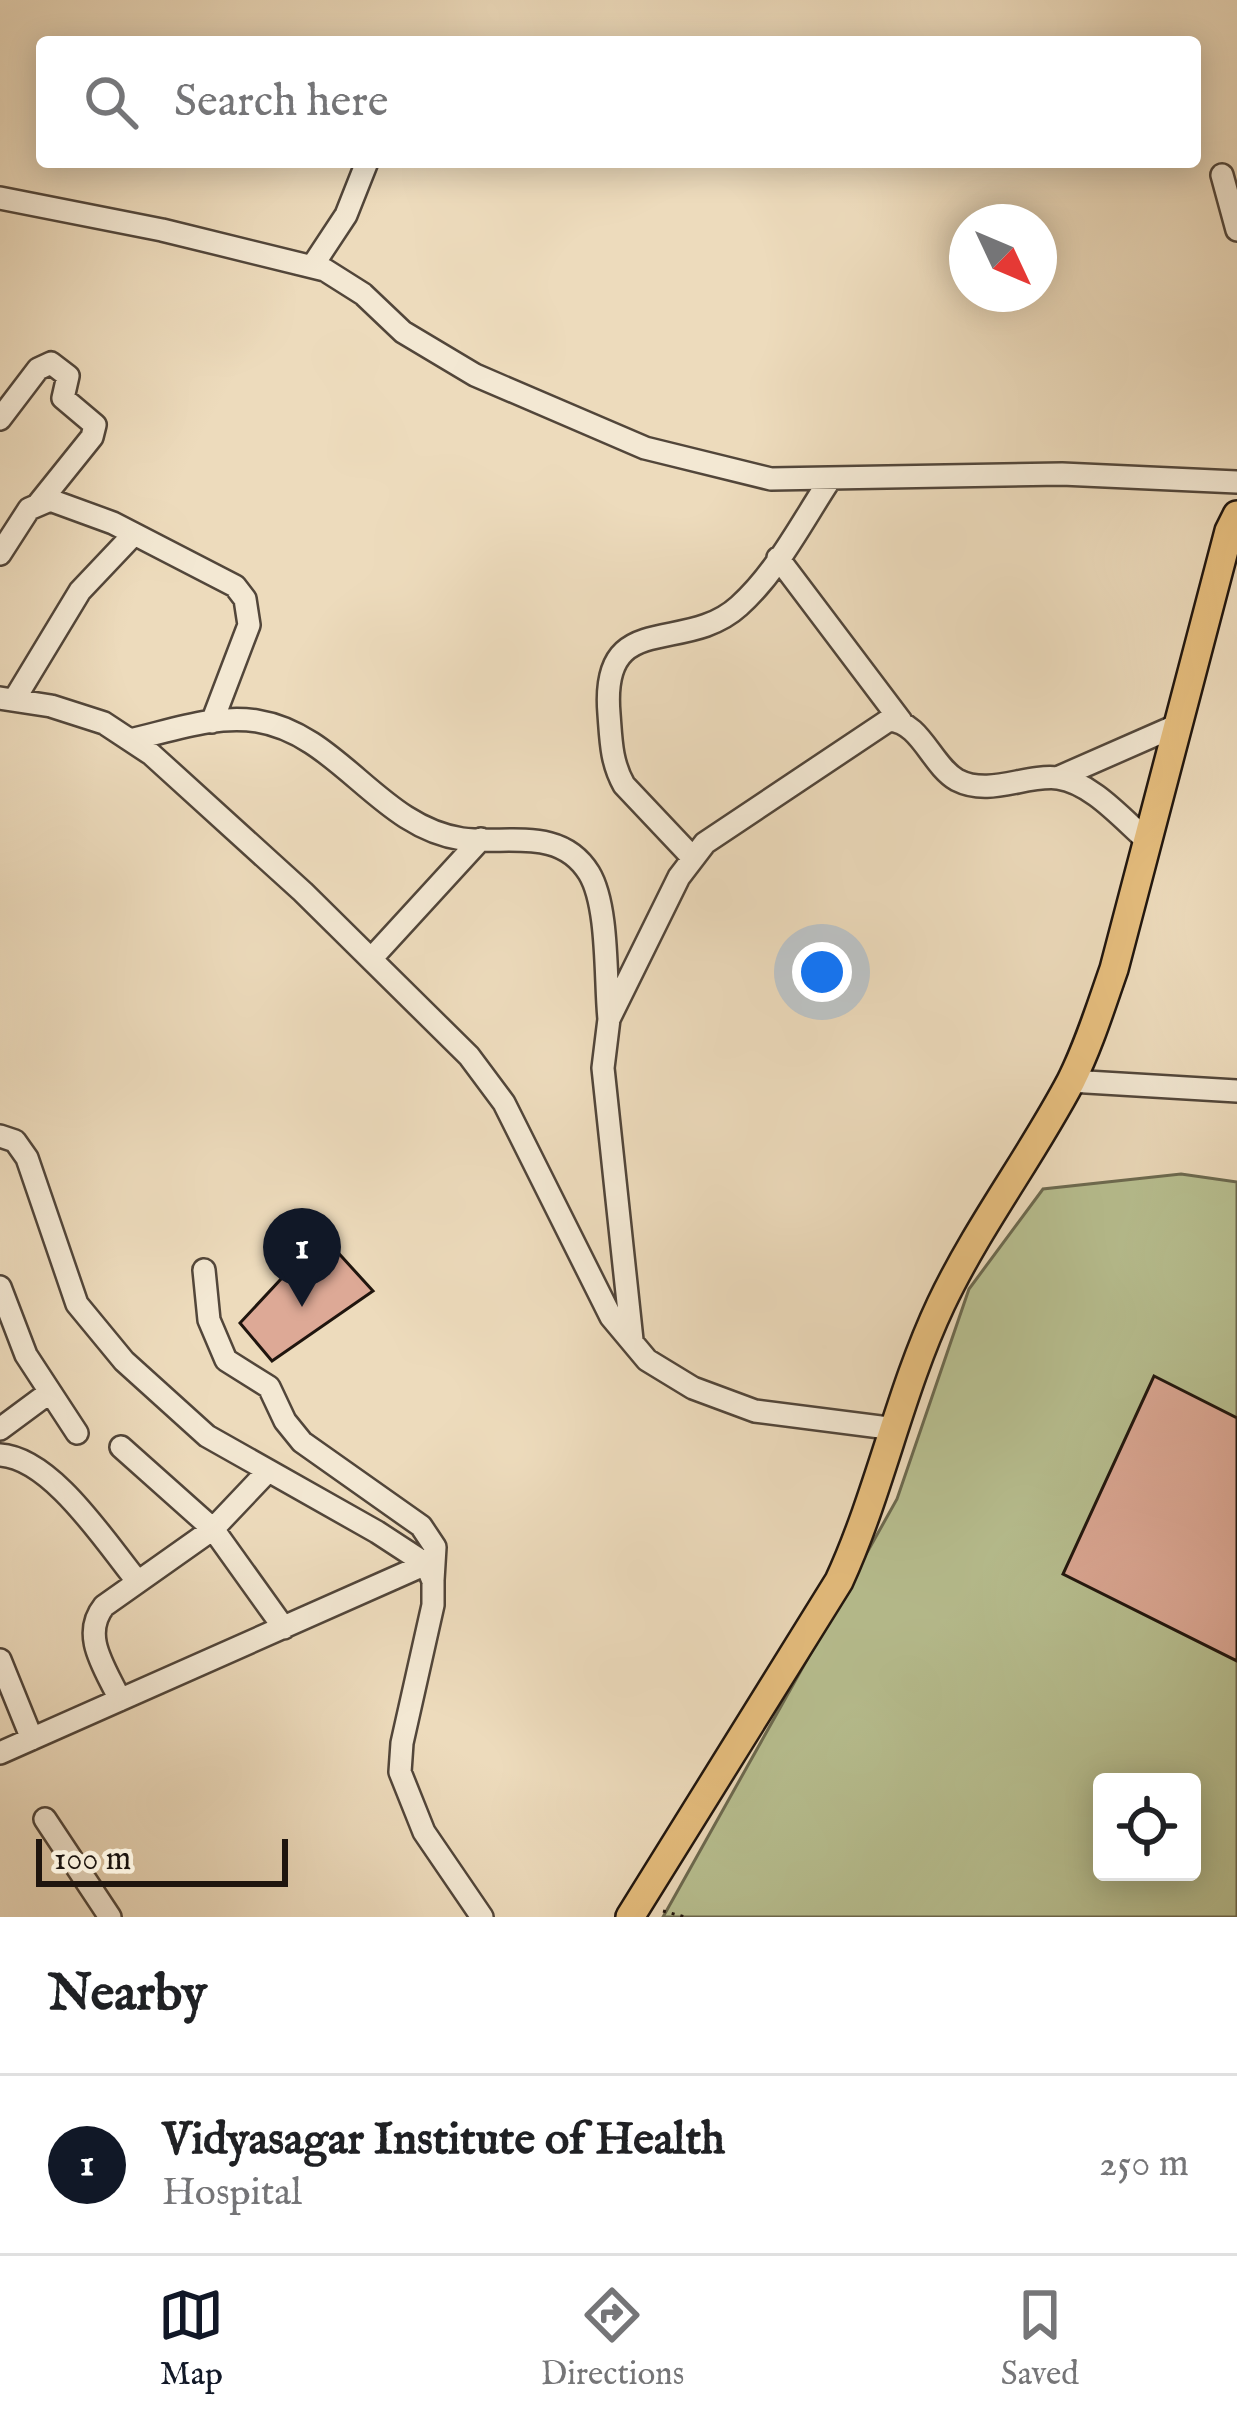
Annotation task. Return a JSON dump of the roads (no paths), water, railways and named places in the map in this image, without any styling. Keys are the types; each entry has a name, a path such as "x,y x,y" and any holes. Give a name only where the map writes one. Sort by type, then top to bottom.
{"main road":[{"path":"630,1917 838,1581 862,1532 938,1311 967,1251 1070,1081 1114,969 1230,558 1237,515"}],"street":[{"path":"313,265 346,215 365,168"},
{"path":"1222,175 1237,230"},
{"path":"0,198 313,265 343,279 404,332 451,363 645,448 771,479 1062,474 1237,482"},
{"path":"0,418 38,368 51,363 68,376 63,398 94,425 92,436 20,520 0,554"},
{"path":"692,857 617,772 610,735 609,670 633,645 721,619 739,607 778,558 830,478"},
{"path":"39,503 50,500 76,509 235,586 245,599 249,625 212,722"},
{"path":"134,534 80,591 7,699 51,706 104,723 130,740 225,818 469,1056 503,1103 611,1317 647,1360 693,1388 755,1411 896,1429"},
{"path":"778,558 901,721 955,779 992,787 1058,778 1180,724"},
{"path":"130,740 212,722 255,720 302,735 411,821 463,839 530,838 556,845 590,874 598,900 609,1019 603,1069 632,1342"},
{"path":"609,1019 692,857 705,843 875,726 901,721"},
{"path":"1058,778 1089,792 1149,842"},
{"path":"370,959 482,839"},
{"path":"1070,1081 1237,1091"},
{"path":"0,1136 15,1141 27,1158 77,1304 99,1333 207,1436 377,1532 429,1573"},
{"path":"204,1270 209,1320 226,1360 269,1387 285,1421 302,1442 421,1526 435,1547 429,1573 433,1605 402,1743 400,1772 424,1832 482,1917"},
{"path":"0,1287 26,1354 77,1433"},
{"path":"0,1429 50,1392"},
{"path":"122,1447 213,1529 284,1628"},
{"path":"0,1454 30,1462 138,1582"},
{"path":"120,1700 91,1632 94,1618 104,1606 213,1529 267,1472"},
{"path":"0,1754 284,1628 429,1573"},
{"path":"0,1660 32,1739"},
{"path":"45,1819 110,1917"}],"place":[{"name":"Vidyasagar Institute of Health","path":"302,1307"}]}
